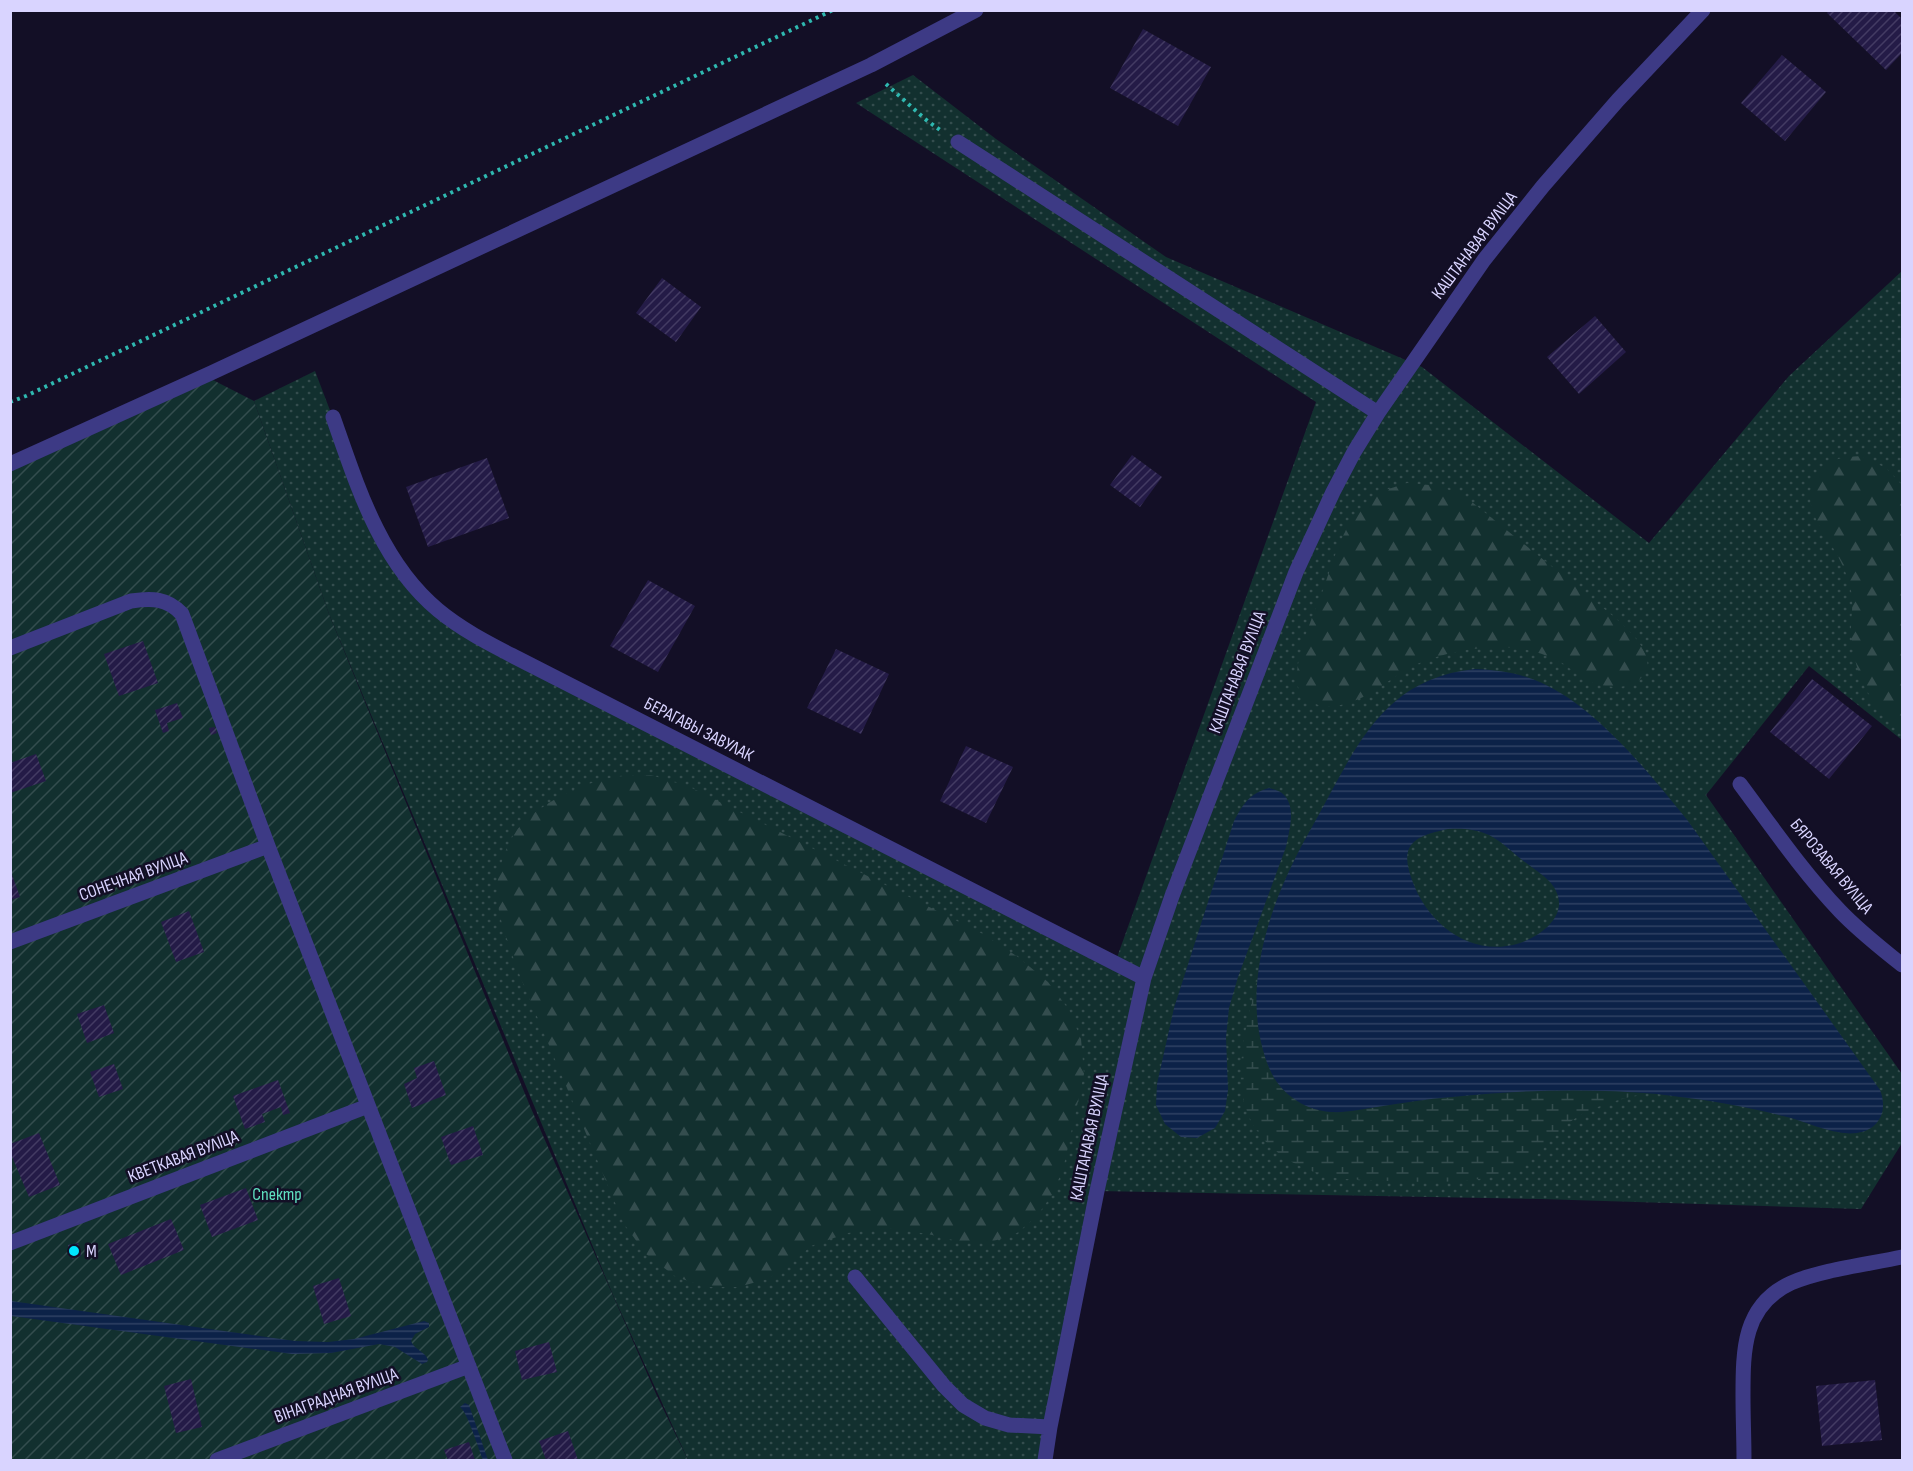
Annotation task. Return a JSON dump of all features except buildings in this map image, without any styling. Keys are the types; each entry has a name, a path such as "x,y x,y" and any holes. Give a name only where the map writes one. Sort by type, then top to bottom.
{"street":[{"path":"10,464 212,373 871,65 976,10"},
{"name":"КАШТАНАВАЯ ВУЛІЦА","path":"1045,1461 1097,1191 1144,978 1172,896 1296,572 1333,492 1378,413 1484,260 1543,186 1618,100 1703,10"},
{"path":"958,142 1378,413"},
{"name":"БЕРАГАВЫ ЗАВУЛАК","path":"333,417 373,523 393,558 415,588 461,627 517,658 1144,978"},
{"path":"10,648 118,605 146,598 162,600 174,605 182,614 268,846 505,1461"},
{"name":"БЯРОЗАВАЯ ВУЛІЦА","path":"1740,784 1840,911 1902,965"},
{"name":"СОНЕЧНАЯ ВУЛІЦА","path":"10,942 268,846"},
{"name":"КВЕТКАВАЯ ВУЛІЦА","path":"10,1243 369,1106"},
{"path":"1744,1461 1743,1357 1746,1335 1755,1314 1771,1296 1792,1283 1902,1257"},
{"path":"855,1277 944,1386 963,1405 986,1418 1009,1425 1050,1427"},
{"name":"ВІНАГРАДНАЯ ВУЛІЦА","path":"217,1461 468,1366"}],"path":[{"path":"10,402 832,10"},
{"path":"871,65 903,100 958,142"}],"green space":[{"path":"913,75 996,139 1166,257 1422,367 1649,543 1789,376 1902,271 1902,740 1809,666 1706,795 1902,1074 1902,1143 1861,1209 1540,1199 1097,1191 1045,1460 688,1460 613,1295 329,614 254,401 315,371 373,523 437,609 1115,963 1316,402 856,103"},
{"name":"Спектр","path":"209,378 254,401 329,614 530,1106 657,1396 688,1460 11,1460 10,465"},
{"path":"1861,456 1886,468 1902,485 1902,730 1880,709 1864,685 1852,644 1850,586 1841,562 1815,517 1810,498 1815,477 1824,466 1841,458"},
{"path":"1407,483 1440,486 1467,498 1613,616 1634,636 1645,653 1646,671 1640,679 1627,686 1605,686 1584,679 1562,663 1536,652 1497,647 1478,648 1422,662 1367,695 1342,705 1322,706 1305,698 1298,688 1297,676 1303,645 1338,548 1350,522 1369,500"},
{"path":"651,775 690,787 983,934 1018,957 1048,982 1069,1010 1081,1039 1084,1074 1064,1165 1054,1192 1037,1216 1017,1233 991,1242 961,1242 928,1234 886,1228 848,1233 811,1246 791,1264 768,1279 738,1287 707,1287 676,1277 646,1254 624,1224 520,976 503,927 497,888 502,862 512,838 535,812 561,796 589,784 619,776"},
{"path":"1257,980 1259,1029 1272,1076 1343,1112 1415,1101 1496,1093 1541,1091 1645,1093 1603,1105 1574,1119 1528,1162 1505,1173 1460,1181 1435,1182 1342,1179 1323,1175 1288,1160 1260,1135 1250,1119 1241,1081 1242,1056"}],"water":[{"path":"1475,669 1492,670 1542,683 1583,708 1640,763 1688,821 1880,1090 1882,1112 1871,1128 1857,1133 1838,1132 1792,1118 1705,1100 1606,1091 1529,1091 1424,1100 1331,1112 1306,1106 1282,1088 1267,1064 1258,1022 1257,993 1260,963 1275,906 1298,852 1342,772 1373,724 1392,704 1415,688 1442,676","holes":["1448,829 1474,830 1493,837 1544,876 1557,893 1559,903 1553,921 1537,935 1527,940 1499,947 1482,946 1467,941 1439,923 1419,896 1407,862 1409,849 1419,838"]},
{"path":"1269,788 1282,793 1287,799 1291,812 1290,827 1286,847 1238,977 1229,1008 1226,1037 1228,1090 1225,1111 1215,1128 1197,1138 1181,1137 1165,1124 1156,1105 1157,1084 1174,1008 1234,821 1248,800"},
{"path":"11,1301 295,1341 328,1342 354,1339 424,1321 429,1323 429,1327 415,1334 411,1341 428,1360 422,1364 395,1347 379,1344 331,1353 292,1354 11,1316"},
{"path":"465,1403 469,1405 488,1460 483,1460 469,1423 460,1407"}],"place":[{"name":"М","path":"74,1251"}]}
